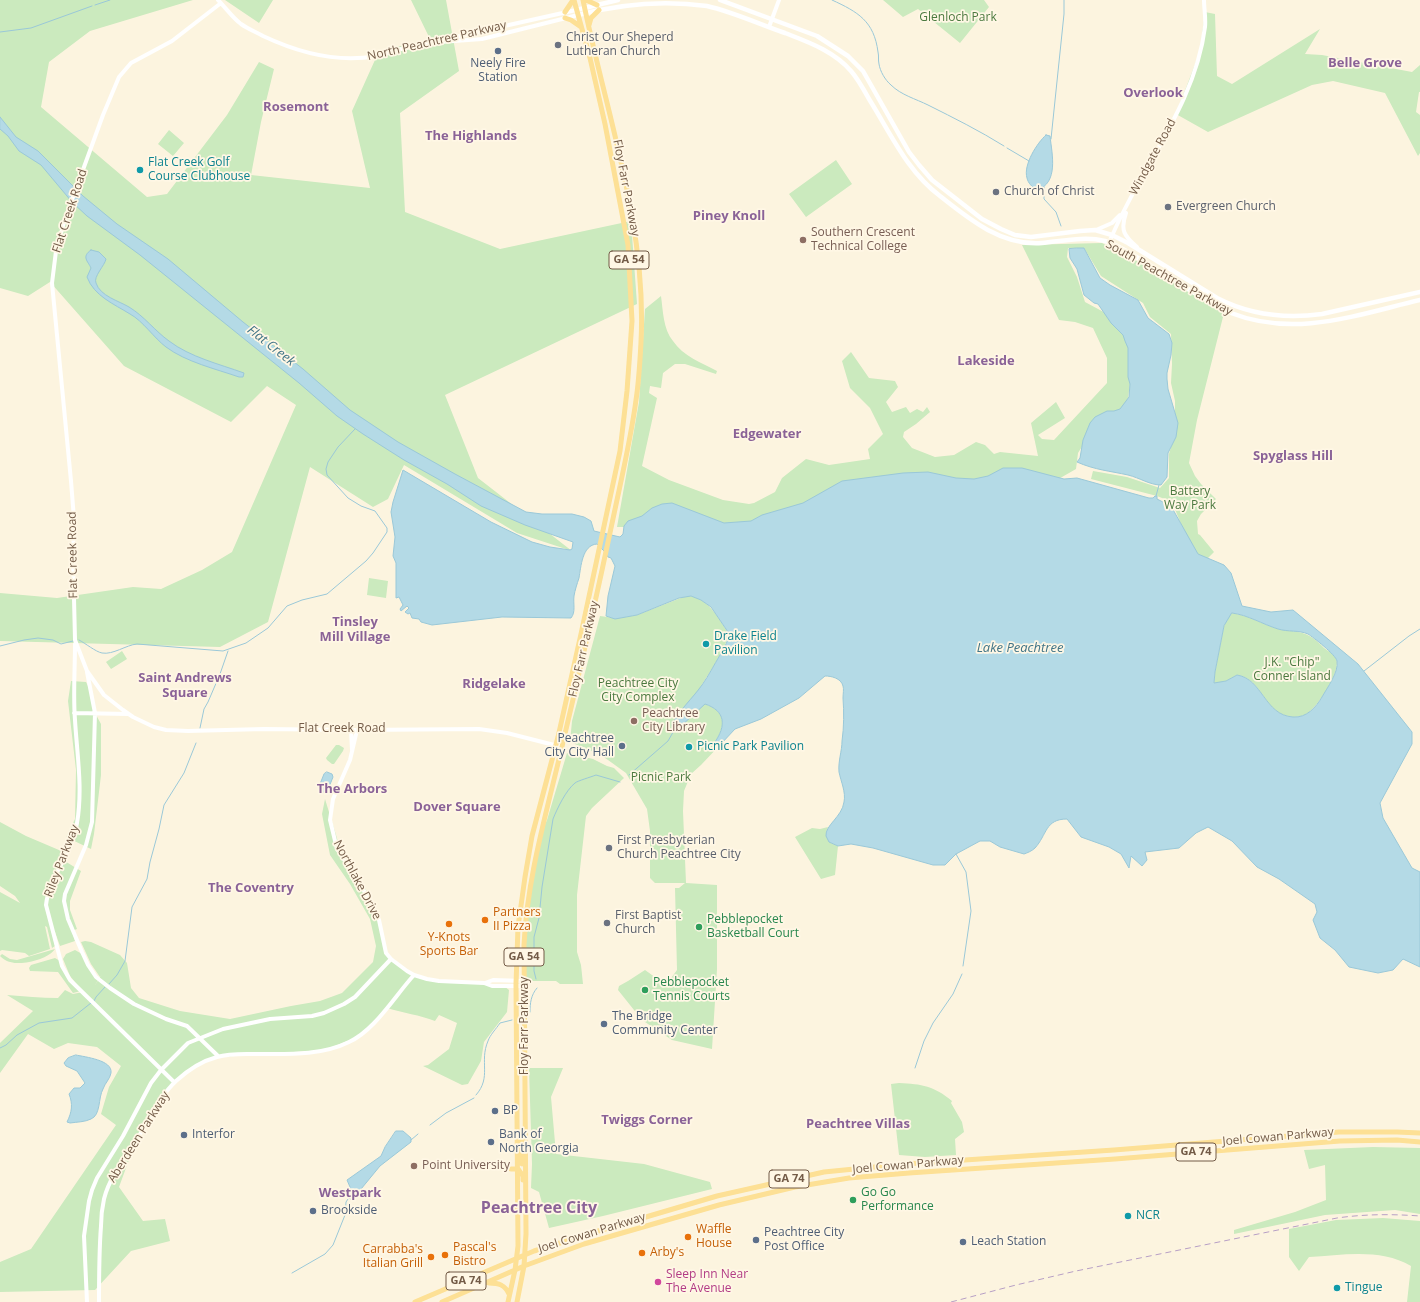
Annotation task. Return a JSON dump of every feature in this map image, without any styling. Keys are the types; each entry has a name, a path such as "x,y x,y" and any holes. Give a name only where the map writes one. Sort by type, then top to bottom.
{"main road":[{"path":"565,12 573,0"},
{"name":"Floy Farr Parkway","path":"517,1302 524,1266 526,1240 525,921 537,848 620,451 627,391 632,321 628,245 617,184 590,58 573,0"},
{"name":"Floy Farr Parkway","path":"508,1302 517,1259 518,1246 516,983 518,927 524,877 532,836 559,746 605,559 636,400 641,341 641,289 636,231 626,179 588,26 583,0"},
{"path":"586,0 598,7 653,3 689,3 710,7 769,27"},
{"path":"577,12 585,11 618,0"},
{"path":"720,0 817,36 831,44 852,60 863,71 909,152 919,165 936,183 982,219 1001,230 1015,235 1031,237 1095,230"},
{"path":"588,26 598,7"},
{"path":"565,18 581,27"},
{"name":"South Peachtree Parkway","path":"769,27 818,47 840,60 851,71 881,118 903,157 925,184 938,196 994,234 1020,242 1042,243 1095,239 1109,243 1136,257 1222,308 1257,321 1273,324 1305,325 1420,300"},
{"name":"South Peachtree Parkway","path":"1095,230 1128,242 1163,265 1229,304 1258,314 1287,317 1322,314 1420,292"},
{"path":"517,1129 520,1131 522,1164 525,1163"},
{"path":"517,1129 515,1142 516,1162 511,1169 518,1169 523,1176 523,1208 526,1212"},
{"name":"Joel Cowan Parkway","path":"415,1302 507,1264 525,1255 655,1213 717,1196 824,1172 899,1164 1114,1150 1339,1132 1420,1133"},
{"name":"Joel Cowan Parkway","path":"442,1302 524,1266 584,1244 694,1212 795,1187 849,1178 1340,1141 1397,1140 1420,1142"},
{"path":"526,1240 530,1246 539,1250"},
{"path":"507,1264 518,1246"},
{"path":"486,1283 502,1284 505,1286 509,1294"}],"street":[{"path":"769,27 779,0"},
{"name":"Windgate Road","path":"1109,243 1132,196 1190,87 1204,34 1204,0"},
{"name":"North Peachtree Parkway","path":"220,2 235,19 248,28 273,40 309,53 326,57 362,58 377,56 426,43 565,12 577,12"},
{"name":"Flat Creek Road","path":"220,2 172,41 140,58 126,68 115,86 58,242 52,278 73,511 75,640 87,671 104,695 128,714 154,727 179,731 264,729 478,729 507,733 559,746"},
{"path":"426,43 482,39 565,18 577,12"},
{"path":"1095,230 1107,226 1116,220 1132,196"},
{"path":"1132,196 1123,220 1123,228 1127,238 1142,251"},
{"name":"Riley Parkway","path":"75,640 74,713 79,760 77,823 70,846 52,883 46,899 46,905 62,966 70,980 174,1082"},
{"name":"Riley Parkway","path":"87,671 95,713 92,822 86,845 65,894 64,901 68,919 88,965 100,981 134,1004 166,1019 187,1026 218,1056"},
{"path":"74,713 128,714"},
{"name":"Northlake Drive","path":"351,730 352,752"},
{"name":"Northlake Drive","path":"357,730 346,770 333,799 330,820 338,849 362,887 377,916 386,952 391,960"},
{"path":"391,960 414,975 439,981 484,983 493,980 524,983"},
{"name":"Aberdeen Parkway","path":"87,1302 84,1236 92,1190 97,1178 123,1136 151,1083 161,1070 188,1043 223,1029 270,1019 312,1016 324,1013 344,1004 355,997 391,960"},
{"name":"Aberdeen Parkway","path":"99,1302 99,1246 102,1206 107,1190 122,1161 164,1095 174,1082 186,1071 218,1056 297,1053 320,1051 342,1046 360,1036 369,1028 414,975"}],"green space":[{"name":"Flat Creek","path":"0,0 193,0 90,31 49,62 41,107 147,197 167,194 227,115 259,62 274,69 261,122 251,175 370,188 352,111 379,51 430,39 411,0 446,0 459,71 400,113 405,212 500,249 631,221 637,304 445,395 478,478 572,551 517,533 404,465 388,499 373,507 310,467 268,622 220,647 0,641 0,593 57,598 133,587 161,589 202,570 232,552 296,405 267,386 231,422 124,366 50,282 28,296 0,288"},
{"path":"225,0 273,0 259,23"},
{"name":"Glenloch Park","path":"883,0 984,0 989,7 960,43 918,9 903,17"},
{"path":"1205,12 1215,14 1217,76 1232,84 1320,29 1305,54 1322,55 1412,72 1420,65 1420,92 1416,112 1420,115 1420,153 1418,156 1385,93 1333,81 1312,85 1208,132 1176,114 1200,51"},
{"path":"169,130 184,143 173,156 158,144"},
{"path":"836,160 852,184 806,217 789,194"},
{"name":"Battery Way Park","path":"1102,243 1130,257 1224,313 1197,420 1189,463 1195,476 1201,484 1216,499 1201,514 1197,521 1198,534 1214,552 1204,562 1188,541 1172,502 1157,496 1091,479 1093,471 1127,477 1160,488 1169,478 1169,454 1175,433 1175,401 1171,383 1171,334 1150,317 1143,303 1101,276 1084,248 1068,248 1067,257 1077,277 1085,302 1113,317 1136,342 1127,405 1096,424 1078,453 1076,469 1055,481 747,527 617,527 639,402 645,309 661,296 665,325 673,341 687,355 717,371 716,374 685,364 675,364 663,373 661,388 650,386 649,393 657,398 642,466 669,480 723,500 749,504 775,492 782,478 806,459 829,465 870,459 868,449 883,434 870,408 850,388 842,361 851,352 869,378 895,381 898,387 886,402 892,412 906,407 910,413 917,409 923,412 927,407 930,412 904,432 903,437 912,448 935,457 954,455 976,442 985,445 994,454 1000,452 1038,456 1031,423 1056,402 1065,418 1038,435 1042,439 1054,440 1107,383 1107,358 1093,328 1075,322 1059,320 1022,245"},
{"path":"369,578 388,581 386,598 367,595"},
{"path":"686,596 693,596 700,599 711,608 728,632 726,644 701,686 705,704 717,711 722,720 721,730 715,742 720,745 691,774 684,791 683,811 686,883 717,885 717,969 712,1049 672,1040 642,1020 618,990 619,986 645,970 666,985 677,970 675,888 679,888 685,883 655,883 650,878 650,831 647,809 626,773 599,754 570,742 572,721 600,616 615,618 637,615"},
{"name":"J.K. \"Chip\" Conner Island","path":"1231,613 1278,629 1307,635 1335,656 1337,664 1336,671 1323,696 1308,713 1303,716 1295,717 1283,715 1269,704 1253,683 1246,678 1237,675 1226,681 1214,684 1224,626"},
{"path":"122,651 127,659 111,669 106,662"},
{"path":"71,681 86,682 90,690 95,713 101,724 101,775 91,849 66,837 75,819 76,770 68,701"},
{"path":"336,745 344,748 334,764 332,764 326,758"},
{"path":"567,753 593,759 614,768 624,778 592,808 586,816 577,895 577,952 581,965 583,984 560,984 556,981 524,981 527,921 539,839 547,820"},
{"path":"325,799 340,848 364,886 379,914 386,953 413,975 427,979 504,986 509,990 507,1012 484,1042 481,1061 468,1084 462,1085 423,1066 428,1065 449,1049 457,1023 439,1015 435,1021 387,1008 360,1036 325,1050 218,1057 201,1063 174,1082 137,1138 119,1187 143,1221 165,1219 170,1241 131,1251 95,1290 0,1292 0,1262 31,1249 116,1125 101,1114 109,1087 121,1066 97,1047 68,1043 54,1049 28,1034 0,1073 0,1043 33,1011 7,995 58,998 65,990 73,994 83,992 70,976 63,959 66,954 75,950 82,954 98,980 94,987 102,974 100,977 91,964 81,942 85,941 91,942 120,955 127,963 131,988 139,998 180,1011 230,1019 320,1001 342,993 373,962 376,946 370,919 350,884 330,855 322,814"},
{"path":"0,822 26,836 66,853 63,860 81,871 70,901 70,910 77,929 72,931 75,941 60,946 55,932 51,929 55,946 52,948 47,927 45,926 50,949 29,956 25,953 0,951 0,892 20,903 15,896 0,886"},
{"path":"828,827 826,833 831,843 838,846 835,875 821,879 795,837 812,828 820,829"},
{"path":"55,949 43,958 27,962 10,962 0,956 2,954 10,959 17,960"},
{"path":"55,958 60,961 66,976 81,991 73,993 58,972 30,971 29,968 31,965"},
{"path":"529,1068 563,1068 551,1097 556,1154 644,1164 710,1182 712,1189 549,1228 539,1192 531,1188 532,1164"},
{"path":"891,1084 914,1084 933,1089 952,1101 951,1103 962,1122 964,1132 955,1139 956,1155 925,1157 899,1155"},
{"path":"1373,1147 1420,1148 1420,1214 1395,1210 1325,1215 1234,1234 1234,1230 1295,1212 1326,1200 1325,1165 1309,1169 1304,1150"},
{"path":"1383,1218 1420,1221 1420,1302 1407,1302 1411,1266 1399,1260 1362,1254 1309,1257 1299,1271 1289,1257 1289,1229 1336,1220"}],"water":[{"name":"Lake Peachtree","path":"0,117 16,137 38,151 83,196 117,224 168,259 243,322 303,369 350,410 398,442 526,512 542,514 572,514 584,517 591,521 594,531 620,537 623,534 624,526 628,521 642,516 652,508 662,504 672,503 724,523 751,521 762,515 803,503 842,481 903,473 928,472 956,478 974,479 988,476 1003,468 1022,468 1064,479 1077,478 1149,498 1157,496 1157,499 1171,506 1198,554 1224,565 1231,573 1242,606 1271,612 1293,610 1358,664 1412,732 1412,744 1380,803 1383,818 1412,868 1420,872 1420,967 1403,959 1393,970 1378,973 1349,967 1335,950 1320,938 1313,920 1317,912 1315,904 1279,879 1257,867 1232,841 1208,827 1196,833 1179,848 1145,852 1147,860 1142,866 1131,856 1129,868 1121,854 1109,847 1081,837 1067,819 1054,822 1050,825 1035,848 1025,854 1000,847 990,841 980,841 956,854 945,865 933,865 873,848 851,844 838,846 829,842 826,832 843,807 844,802 844,791 839,772 844,720 842,683 838,679 825,676 799,698 761,719 735,729 720,745 715,742 721,730 722,720 717,711 705,704 680,727 673,728 672,725 675,719 702,685 720,655 727,641 728,632 711,607 701,600 691,596 679,598 637,615 615,619 606,616 608,596 615,566 611,558 608,557 597,544 588,548 583,557 579,578 575,589 573,616 571,618 502,617 432,625 421,622 419,619 412,618 410,613 408,614 405,612 409,608 407,606 401,611 400,609 403,605 399,597 396,598 396,563 393,556 395,537 391,512 403,470 491,522 532,542 570,550 572,549 573,542 525,525 481,506 447,484 404,460 337,416 299,383 140,255 87,216 72,202 41,165 19,151 8,136 0,129","holes":["1232,613 1278,629 1308,634 1324,646 1336,658 1337,665 1332,680 1320,701 1307,714 1298,717 1283,715 1269,704 1253,683 1246,678 1237,675 1226,681 1214,683 1224,626"]},
{"path":"1046,135 1050,136 1053,159 1051,175 1049,181 1037,190 1030,185 1026,173 1029,161 1035,149"},
{"path":"1084,248 1100,278 1138,300 1148,318 1169,334 1172,343 1167,373 1168,389 1178,423 1176,437 1168,453 1167,477 1161,485 1153,484 1128,475 1096,469 1077,462 1080,458 1083,440 1090,423 1095,417 1107,411 1120,409 1129,397 1130,384 1128,377 1128,348 1123,335 1111,323 1098,304 1094,303 1084,295 1077,269 1070,258 1069,249"},
{"path":"91,250 99,252 106,259 96,278 96,283 101,291 145,319 177,347 205,360 244,373 243,377 201,365 174,352 166,347 135,317 99,294 90,284 87,277 91,268 87,261 86,255"},
{"path":"327,772 332,774 333,777 327,792 322,792 320,784 324,774"},
{"path":"76,1055 103,1062 108,1065 111,1073 101,1093 98,1110 94,1117 86,1121 70,1123 67,1122 71,1108 69,1094 74,1088 80,1088 85,1083 77,1071 66,1066 64,1063 68,1058"},
{"path":"396,1131 403,1131 411,1138 411,1142 380,1166 352,1200 349,1198 350,1187 347,1180 381,1156 385,1147"}],"waterway":[{"path":"95,5 110,0"},
{"path":"832,0 850,9 869,25 876,41 880,70 887,81 895,88 904,94 986,135 1004,146"},
{"path":"1051,139 1064,14 1064,0"},
{"path":"0,32 31,28 92,6"},
{"path":"1007,148 1029,161"},
{"path":"1044,187 1044,199 1056,212 1061,226"},
{"path":"79,640 102,653 111,653 137,644 223,651 246,643 268,628 287,606 302,600 327,594 366,561 387,532 387,528 375,511 361,506 348,498 327,475 326,469 328,462 338,447 355,429"},
{"path":"1156,496 1159,485"},
{"path":"1364,671 1420,629"},
{"path":"0,646 38,638 53,640 61,644 73,641"},
{"path":"200,728 204,709 220,674 228,651"},
{"path":"629,775 668,741 676,727"},
{"path":"109,984 117,975 125,961 132,907 147,879 164,805 184,773 196,743"},
{"path":"536,979 534,971 534,937 539,918 542,887 553,819 565,795 576,782 596,775 620,782"},
{"path":"956,854 966,872 971,911 963,966"},
{"path":"915,1068 924,1041 933,1023 953,994 962,974"},
{"path":"94,1001 105,987"},
{"path":"530,1012 531,999 537,988"},
{"path":"0,1048 6,1045 17,1035 39,1023 72,1018 91,1003"},
{"path":"476,1095 483,1082 485,1056 489,1039 500,1023 512,1020"},
{"path":"430,1125 446,1113 474,1098"},
{"path":"411,1140 418,1134"},
{"path":"292,1273 325,1254 333,1245 345,1215 346,1202 348,1199"}],"railway":[{"path":"951,1302 1076,1271 1337,1218 1378,1215 1420,1216"}],"place":[{"name":"Christ Our Sheperd Lutheran Church","path":"558,45"},
{"name":"Neely Fire Station","path":"498,51"},
{"name":"Flat Creek Golf Course Clubhouse","path":"140,170"},
{"name":"Church of Christ","path":"996,192"},
{"name":"Evergreen Church","path":"1168,207"},
{"name":"Southern Crescent Technical College","path":"803,240"},
{"name":"Drake Field Pavilion","path":"706,644"},
{"name":"Peachtree City Library","path":"634,721"},
{"name":"Peachtree City City Hall","path":"622,746"},
{"name":"Picnic Park Pavilion","path":"689,747"},
{"name":"First Presbyterian Church Peachtree City","path":"609,848"},
{"name":"Partners II Pizza","path":"485,920"},
{"name":"First Baptist Church","path":"607,923"},
{"name":"Y-Knots Sports Bar","path":"449,924"},
{"name":"Pebblepocket Basketball Court","path":"699,927"},
{"name":"Pebblepocket Tennis Courts","path":"645,990"},
{"name":"The Bridge Community Center","path":"604,1024"},
{"name":"BP","path":"495,1111"},
{"name":"Interfor","path":"184,1135"},
{"name":"Bank of North Georgia","path":"491,1142"},
{"name":"Point University","path":"414,1166"},
{"name":"Go Go Performance","path":"853,1200"},
{"name":"Brookside","path":"313,1211"},
{"name":"NCR","path":"1128,1216"},
{"name":"Waffle House","path":"688,1237"},
{"name":"Peachtree City Post Office","path":"756,1240"},
{"name":"Leach Station","path":"963,1242"},
{"name":"Arby's","path":"642,1253"},
{"name":"Pascal's Bistro","path":"445,1255"},
{"name":"Carrabba's Italian Grill","path":"431,1257"},
{"name":"Sleep Inn Near The Avenue","path":"658,1282"},
{"name":"Tingue","path":"1337,1288"}],"district":[{"name":"Belle Grove","path":"1365,63"},
{"name":"Overlook","path":"1153,93"},
{"name":"Rosemont","path":"296,107"},
{"name":"The Highlands","path":"471,136"},
{"name":"Piney Knoll","path":"729,216"},
{"name":"Lakeside","path":"986,361"},
{"name":"Edgewater","path":"767,434"},
{"name":"Spyglass Hill","path":"1293,456"},
{"name":"Tinsley Mill Village","path":"355,630"},
{"name":"Ridgelake","path":"494,684"},
{"name":"Saint Andrews Square","path":"185,686"},
{"name":"The Arbors","path":"352,789"},
{"name":"Dover Square","path":"457,807"},
{"name":"The Coventry","path":"251,888"},
{"name":"Twiggs Corner","path":"647,1120"},
{"name":"Peachtree Villas","path":"858,1124"},
{"name":"Westpark","path":"350,1193"},
{"name":"Peachtree City","path":"539,1208"}],"park label":[{"name":"Peachtree City City Complex","path":"638,691"},
{"name":"Picnic Park","path":"661,778"}]}
